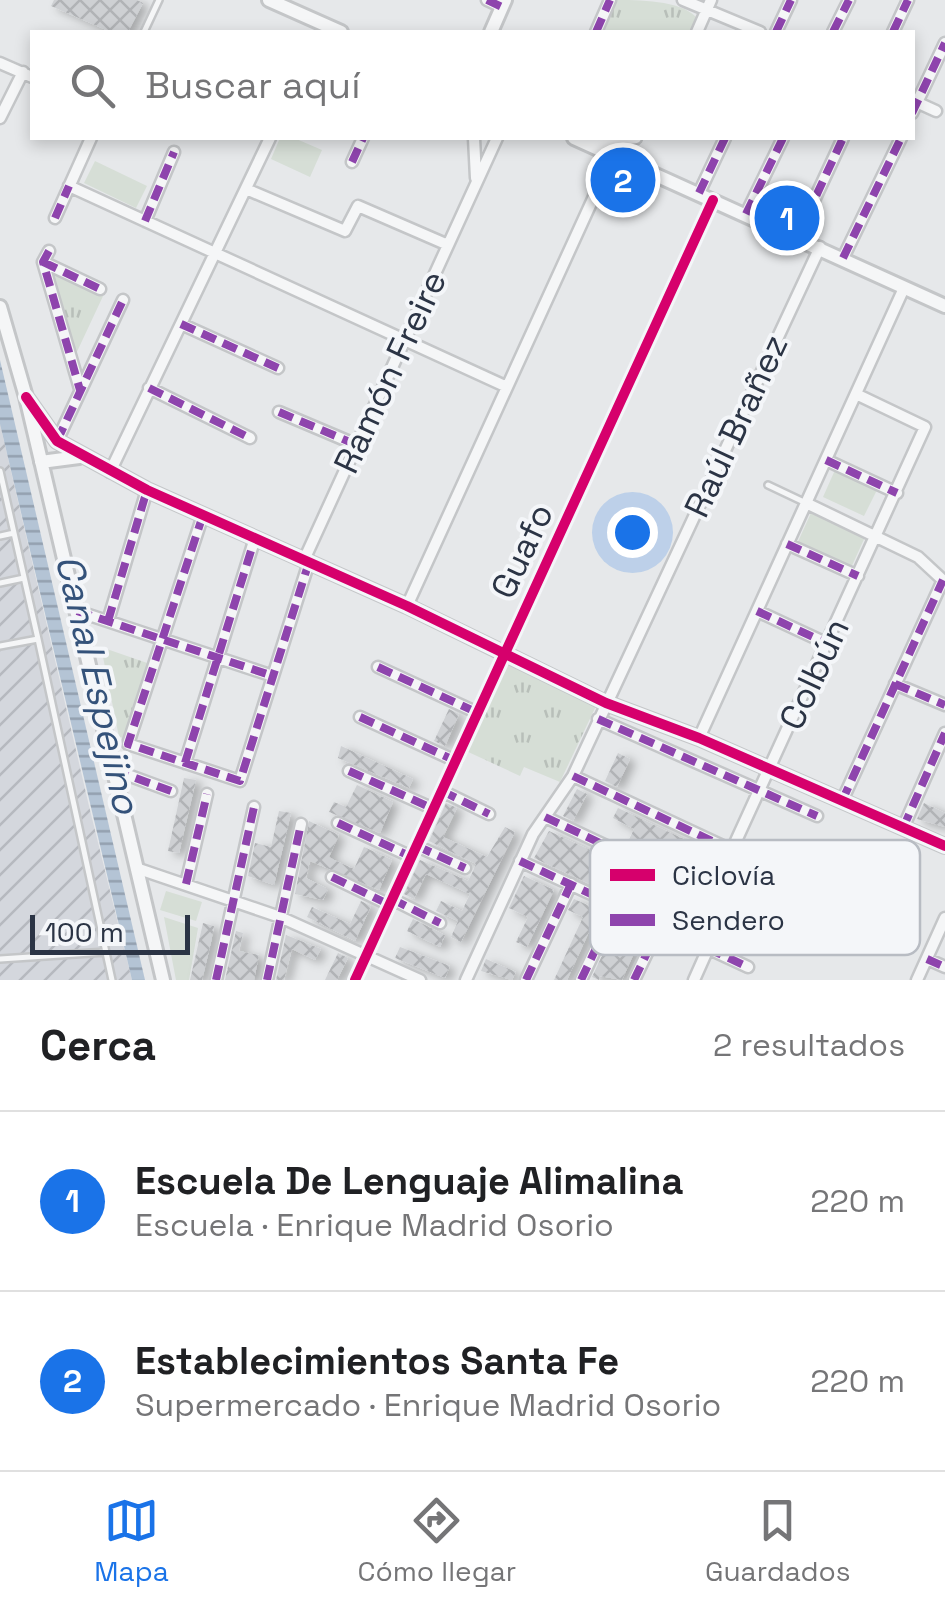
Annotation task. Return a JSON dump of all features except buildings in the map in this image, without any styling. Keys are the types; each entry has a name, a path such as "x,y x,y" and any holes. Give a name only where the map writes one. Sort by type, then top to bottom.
{"street":[{"path":"268,0 297,6 321,28"},
{"path":"487,0 503,3 492,30"},
{"path":"597,30 610,0"},
{"path":"683,0 708,5 756,30"},
{"path":"777,30 791,0"},
{"path":"834,30 849,0"},
{"path":"894,30 908,0"},
{"path":"698,30 708,5"},
{"path":"915,103 945,43"},
{"path":"0,62 28,74 0,118"},
{"path":"915,105 936,111"},
{"path":"56,218 90,140"},
{"path":"110,472 269,140"},
{"path":"352,162 362,140"},
{"name":"Ramón Freire","path":"474,140 475,184"},
{"name":"Ramón Freire","path":"184,763 240,781 306,561 496,140"},
{"path":"581,140 608,145 628,140"},
{"path":"581,140 945,306"},
{"path":"699,193 724,140"},
{"path":"746,214 781,140"},
{"path":"796,237 843,140"},
{"path":"844,258 900,140"},
{"path":"145,222 174,152"},
{"path":"407,606 613,155"},
{"path":"68,186 507,387"},
{"path":"246,189 345,231 358,206 448,245"},
{"name":"Guafo","path":"355,980 714,200"},
{"name":"Raúl Brañez","path":"466,980 520,860 573,776 820,247"},
{"path":"80,390 46,256 100,289"},
{"path":"698,738 904,288"},
{"path":"40,458 57,442 122,300"},
{"path":"0,307 26,397 164,980"},
{"path":"180,324 278,368"},
{"path":"149,388 250,438"},
{"name":"Colbún","path":"737,840 926,427 856,394"},
{"path":"26,397 57,442 110,472 407,606 504,657 606,703 698,738 945,846"},
{"path":"279,412 356,445"},
{"path":"40,458 81,457"},
{"path":"826,460 896,493"},
{"path":"108,621 147,490"},
{"path":"806,503 918,557 944,581 842,801"},
{"path":"202,514 128,744 184,763 256,538"},
{"path":"788,544 858,576"},
{"path":"78,611 273,676"},
{"path":"757,611 828,644"},
{"path":"378,668 478,713"},
{"path":"895,684 945,705"},
{"path":"360,717 456,761"},
{"path":"598,720 817,816"},
{"path":"904,828 945,733"},
{"path":"114,770 171,791"},
{"path":"349,771 434,809"},
{"path":"573,776 711,840"},
{"path":"442,792 489,814"},
{"path":"186,884 207,794"},
{"path":"216,980 254,808"},
{"path":"545,818 592,840"},
{"path":"267,980 301,824"},
{"path":"338,824 465,868"},
{"path":"520,860 590,893"},
{"path":"136,868 280,917 420,980"},
{"path":"332,877 440,922"},
{"path":"526,980 571,884"},
{"path":"917,980 945,918"},
{"path":"582,980 593,955"},
{"path":"634,980 646,955"},
{"name":"Colbún","path":"694,980 705,955"},
{"path":"721,955 748,967"},
{"path":"927,958 945,967"}],"lane":[{"path":"145,30 159,0"},
{"path":"0,470 112,980"},
{"path":"768,485 806,503"},
{"path":"0,536 14,533"},
{"path":"0,583 24,578"},
{"path":"1,647 38,639"},
{"path":"0,960 106,952"}],"shaded area":[{"path":"0,424 89,806 132,980 0,980"}],"green space":[{"path":"613,0 670,4 696,17 692,30 600,30"},
{"path":"279,140 299,140 322,150 310,177 271,159"},
{"path":"95,161 147,186 136,208 84,183"},
{"path":"55,272 104,294 75,356 50,275"},
{"path":"835,470 877,490 864,516 823,497"},
{"path":"811,513 865,537 850,570 796,546"},
{"path":"101,647 150,664 124,738 119,737"},
{"path":"511,664 596,706 560,782 524,767 520,776 464,750 505,665"},
{"path":"166,891 202,902 196,921 160,910"},
{"path":"164,917 198,928 189,980 176,980"}],"water":[{"path":"0,360 145,980 132,980 0,424"}],"marked path":[{"path":"487,0 502,7"},
{"path":"597,30 610,0"},
{"path":"777,30 791,0"},
{"path":"834,30 849,0"},
{"path":"894,30 908,0"},
{"path":"915,107 945,43"},
{"path":"352,162 362,140"},
{"path":"699,193 724,140"},
{"path":"746,214 782,140"},
{"path":"797,237 842,140"},
{"path":"843,258 900,140"},
{"path":"145,221 174,152"},
{"path":"55,218 69,186"},
{"path":"49,251 43,262 80,390"},
{"path":"43,262 100,289"},
{"path":"57,441 123,300"},
{"path":"181,324 278,368"},
{"path":"149,388 250,438"},
{"path":"279,412 357,445"},
{"path":"826,460 897,493"},
{"path":"108,621 147,490"},
{"path":"203,515 128,744 240,781 309,562"},
{"path":"185,763 255,538"},
{"path":"787,544 858,576"},
{"path":"842,801 943,580"},
{"path":"77,611 273,676"},
{"path":"757,611 828,644"},
{"path":"378,667 478,713"},
{"path":"895,684 945,705"},
{"path":"360,717 456,761"},
{"path":"598,719 817,816"},
{"path":"903,828 945,733"},
{"path":"114,770 171,791"},
{"path":"349,771 434,809"},
{"path":"573,776 710,840"},
{"path":"442,791 489,814"},
{"path":"186,884 207,794"},
{"path":"216,980 254,807"},
{"path":"545,817 594,840"},
{"path":"338,823 412,857"},
{"path":"267,980 301,824"},
{"path":"417,846 465,868"},
{"path":"520,861 590,894"},
{"path":"332,877 390,905"},
{"path":"526,980 571,884"},
{"path":"392,899 440,923"},
{"path":"581,980 593,955"},
{"path":"634,980 646,955"},
{"path":"722,955 748,967"},
{"path":"927,959 945,967"}],"cycle path":[{"path":"355,980 713,200"},
{"path":"26,397 57,441 147,490 407,606 606,703 699,738 945,846"}],"place":[{"name":"Establecimientos Santa Fe","path":"623,180"},
{"name":"Escuela De Lenguaje Alimalina","path":"787,218"}],"water label":[{"name":"Canal Espejino","path":"98,684"}]}
